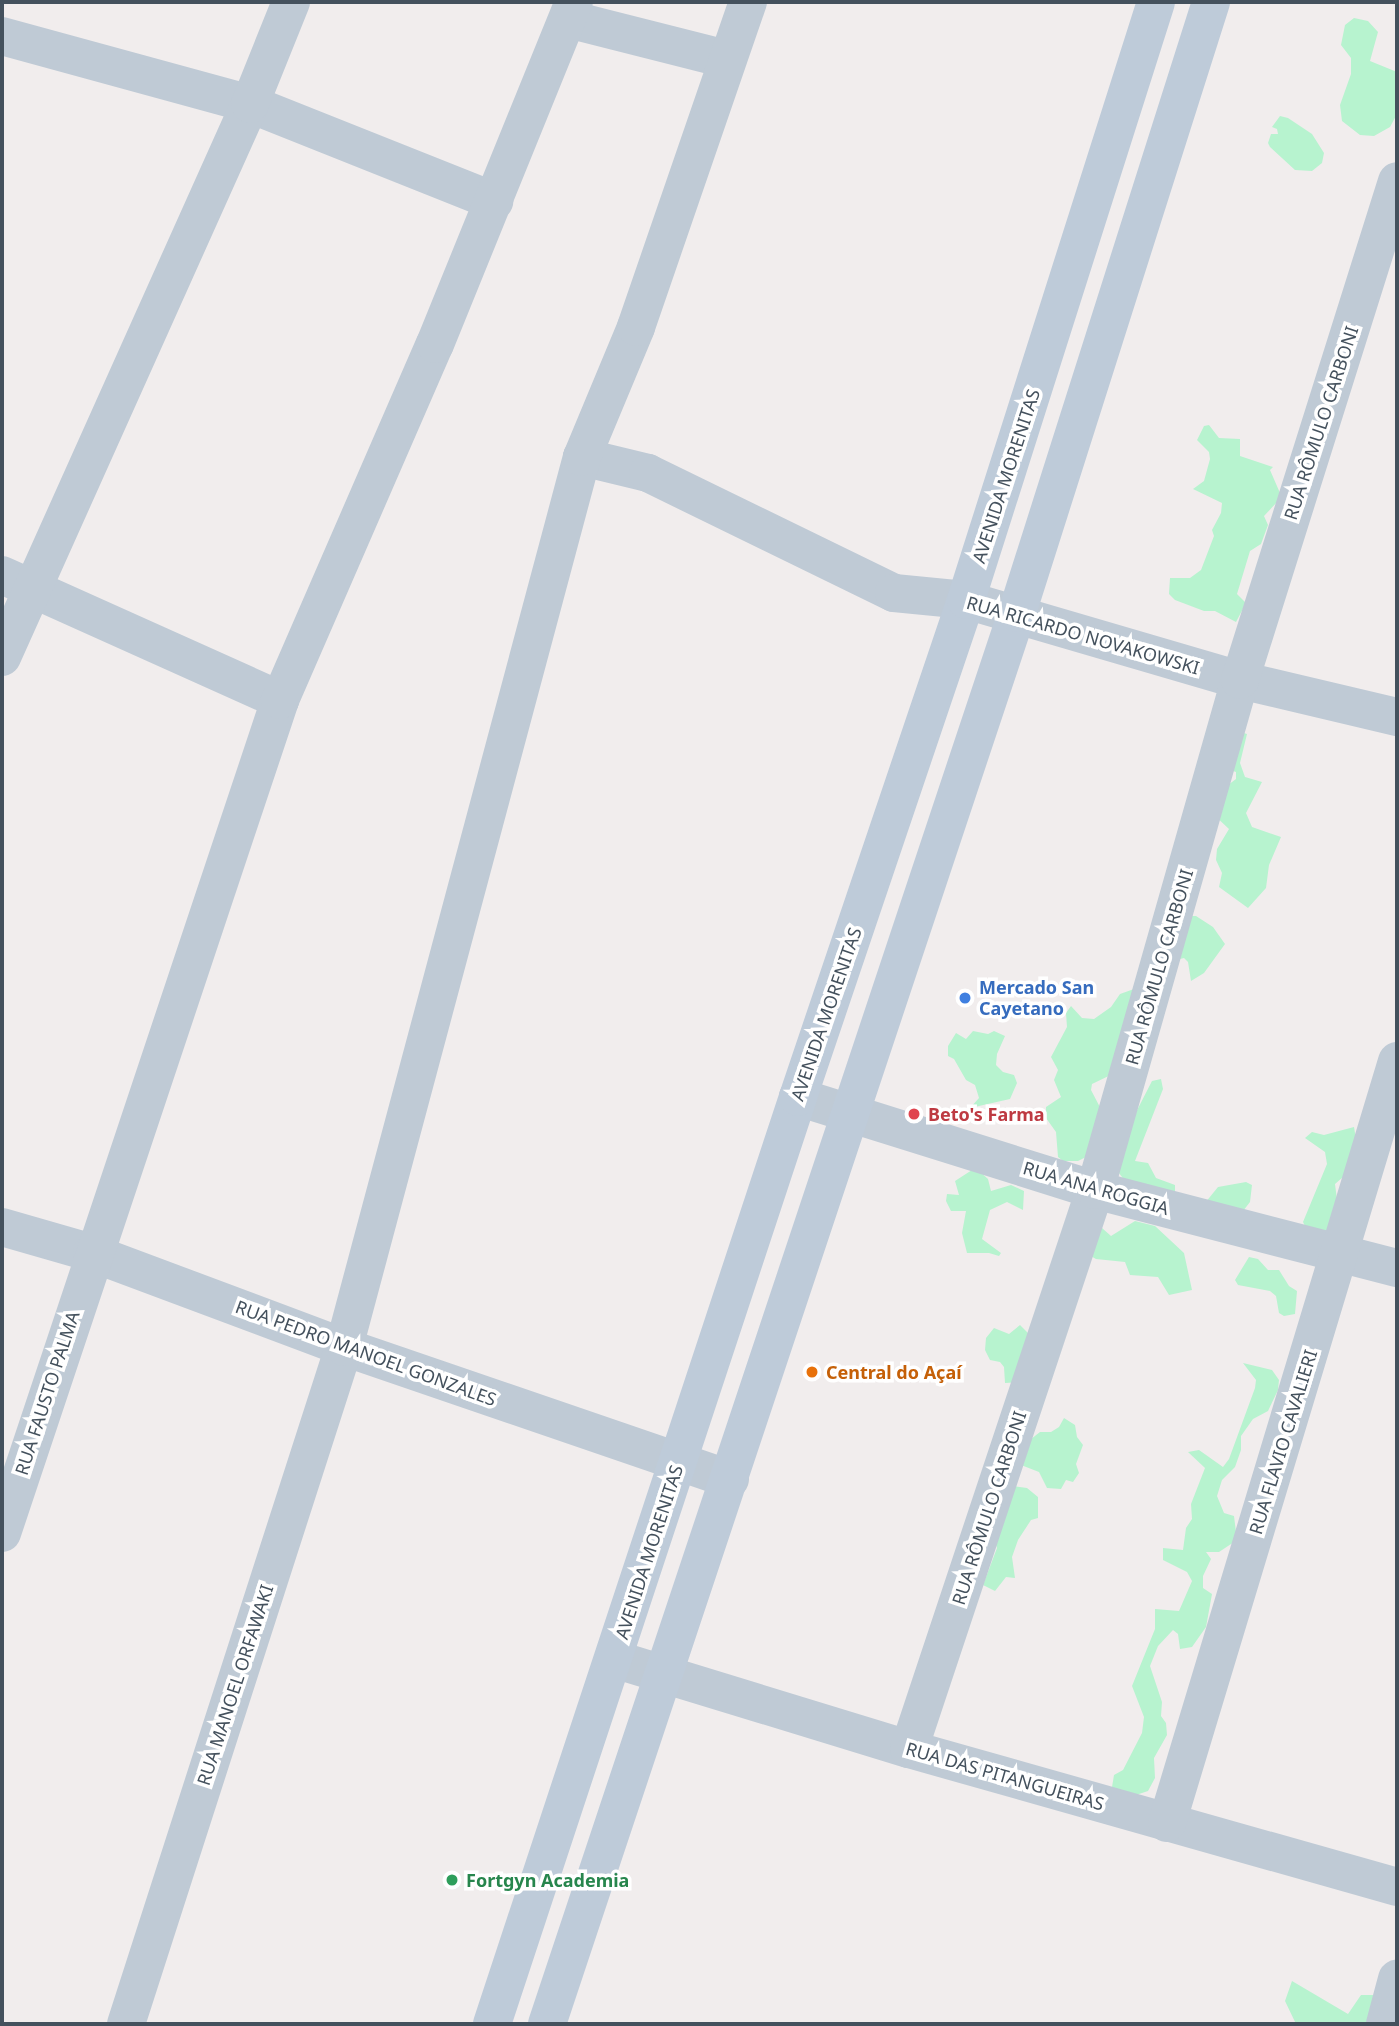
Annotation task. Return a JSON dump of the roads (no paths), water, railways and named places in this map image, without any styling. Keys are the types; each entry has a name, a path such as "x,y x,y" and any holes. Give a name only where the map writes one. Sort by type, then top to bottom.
{"main road":[{"name":"AVENIDA MORENITAS","path":"492,2024 798,1097 966,600 1156,2"},
{"path":"547,2024 666,1674 848,1114 1017,613 1211,2"}],"street":[{"path":"2,657 17,582 250,104 291,2"},
{"name":"RUA MANOEL ORFAWAKI","path":"126,2024 344,1347 582,457 636,327 726,59 748,2"},
{"path":"571,10 726,59"},
{"name":"RUA FAUSTO PALMA","path":"2,1534 93,1253 280,699 494,201 571,10"},
{"path":"2,36 250,104 494,201"},
{"name":"RUA RÔMULO CARBONI","path":"909,1749 1095,1190 1240,680 1397,181"},
{"name":"RUA RICARDO NOVAKOWSKI","path":"582,457 648,473 894,593 966,600 1240,680 1397,717"},
{"path":"17,582 280,699"},
{"name":"RUA FLAVIO CAVALIERI","path":"1167,1823 1397,1061"},
{"name":"RUA ANA ROGGIA","path":"798,1097 1095,1190 1397,1268"},
{"name":"RUA PEDRO MANOEL GONZALES","path":"2,1227 93,1253 344,1347 730,1479"},
{"name":"RUA DAS PITANGUEIRAS","path":"614,1659 909,1749 1397,1888"},
{"path":"1385,2024 1397,1979"}],"place":[{"name":"Mercado San Cayetano","path":"965,998"},
{"name":"Beto's Farma","path":"914,1114"},
{"name":"Central do Açaí","path":"812,1372"},
{"name":"Fortgyn Academia","path":"452,1880"}]}
